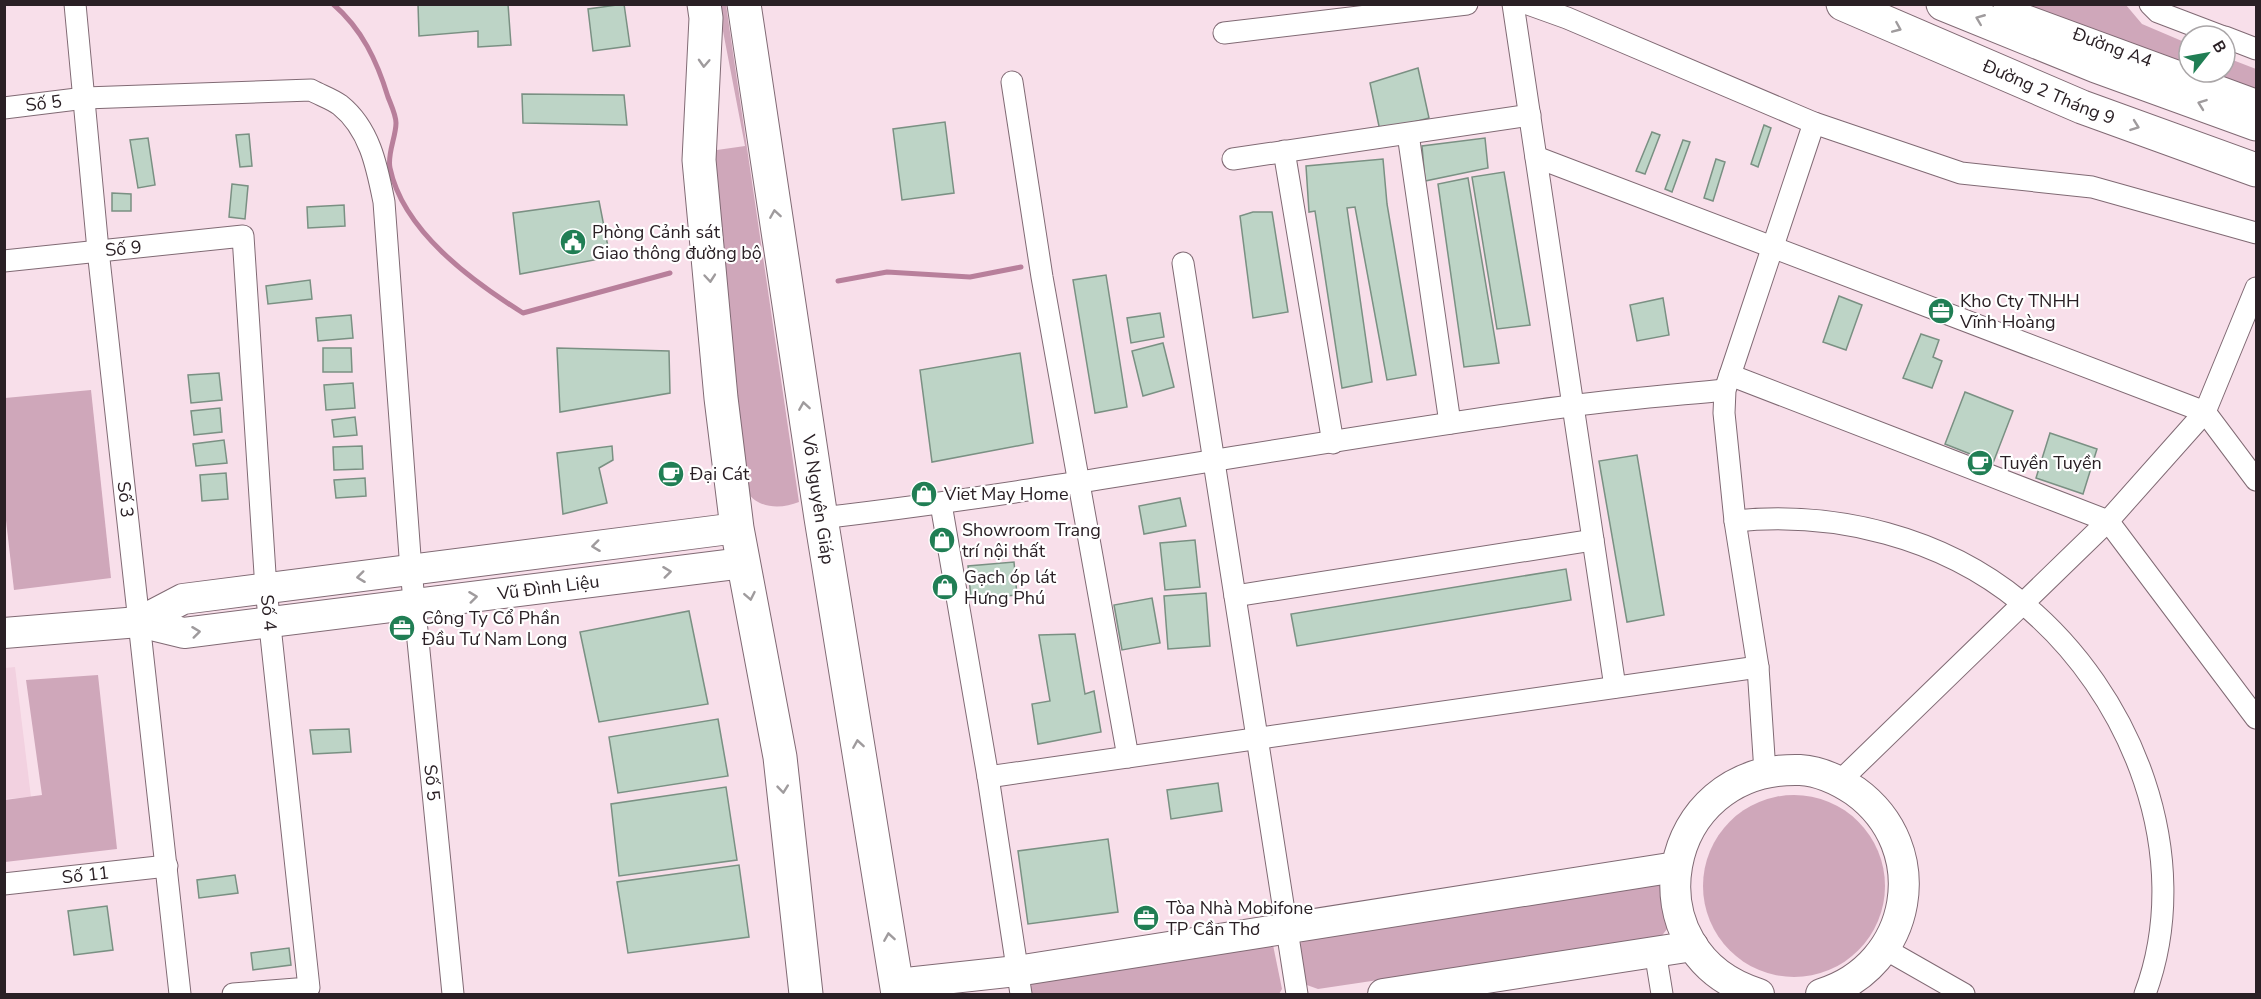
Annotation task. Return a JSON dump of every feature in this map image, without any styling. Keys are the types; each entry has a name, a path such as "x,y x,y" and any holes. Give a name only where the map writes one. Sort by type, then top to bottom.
{"highway":[{"path":"704,4 706,18 699,160 721,398 737,528 780,758 807,994"},
{"name":"Võ Nguyên Giáp","path":"744,4 821,518 898,989"},
{"name":"Đường 2 Tháng 9","path":"1843,4 2082,107 2256,170"},
{"path":"1943,4 2096,66 2256,124"}],"street":[{"name":"Số 3","path":"75,4 98,250 180,994"},
{"path":"1224,33 1467,4"},
{"path":"1513,4 1615,687"},
{"path":"1528,4 1567,18 1814,123 1961,172 2092,187 2256,233"},
{"name":"Đường A4","path":"2004,4 2022,14 2256,100"},
{"path":"2150,4 2158,12 2189,24"},
{"path":"2237,42 2256,49"},
{"path":"1012,82 1042,277 1128,757"},
{"name":"Số 5","path":"4,108 85,98 310,90 340,105 365,135 376,160 384,202 411,570 453,994"},
{"path":"1233,159 1530,115"},
{"path":"1765,772 1758,667 1735,521 1724,412 1728,382 1814,123"},
{"path":"1408,134 1449,423"},
{"path":"1284,151 1333,443"},
{"path":"1536,157 2205,412 2256,480"},
{"name":"Số 9","path":"4,261 243,236"},
{"name":"Số 4","path":"233,994 309,988 266,589 243,236"},
{"path":"1183,263 1297,994"},
{"path":"1840,781 2022,602 2109,521 2205,412 2256,288"},
{"path":"821,518 941,504 1449,423 1728,382 2109,521 2256,718"},
{"path":"941,504 988,777 1019,983"},
{"path":"1735,521 1774,518 1827,520 1881,531 1929,549 1965,567 2022,602 2072,654 2099,689 2124,732 2140,769 2155,818 2164,896 2151,979 2145,994"},
{"name":"Vũ Đình Liệu","path":"140,622 183,599 737,528"},
{"path":"1235,596 1593,540"},
{"name":"Vũ Đình Liệu","path":"4,633 140,622 184,633 743,562"},
{"path":"988,777 1758,667"},
{"path":"1759,994 1742,989 1714,971 1693,946 1677,908 1676,867 1686,834 1706,806 1733,784 1765,772 1803,770 1840,781 1870,802 1891,831 1903,866 1903,902 1893,937 1871,967 1842,988 1821,994"},
{"name":"Số 11","path":"4,884 167,866"},
{"path":"898,989 1019,983 1286,928 1676,867"},
{"path":"1383,994 1693,946"},
{"path":"1885,949 1964,994"},
{"path":"1655,951 1662,994"}],"shaded area":[{"path":"718,5 726,5 799,502 785,506 764,505 748,493 710,151 745,146"},
{"path":"2024,5 2126,5 2142,24 2177,39 2177,64"},
{"path":"2237,62 2256,69 2256,93 2231,84 2237,84"},
{"path":"91,390 111,578 14,590 4,503 5,398"},
{"path":"15,667 31,797 5,799 5,668"},
{"path":"98,675 117,849 5,862 5,800 42,795 26,680"},
{"path":"1794,795 1829,802 1845,810 1858,822 1870,835 1878,851 1885,886 1878,921 1870,937 1858,950 1845,962 1829,970 1794,977 1759,970 1743,962 1730,950 1718,937 1710,921 1703,886 1710,851 1718,835 1730,822 1743,810 1759,802"},
{"path":"1660,884 1667,892 1671,924 1660,938 1318,989 1304,984 1299,946 1304,938"},
{"path":"1273,945 1282,989 1279,994 1029,994 1032,983"}],"building":[{"path":"418,4 508,4 511,45 478,47 478,31 419,36"},
{"path":"624,4 630,46 593,51 588,9"},
{"path":"1418,68 1429,118 1380,131 1370,83"},
{"path":"522,94 624,95 627,125 523,123"},
{"path":"945,122 954,193 902,200 893,129"},
{"path":"1764,125 1771,128 1758,167 1751,164"},
{"path":"1652,132 1660,135 1645,174 1636,171"},
{"path":"249,134 252,166 240,167 236,135"},
{"path":"148,138 155,185 138,188 130,140"},
{"path":"1485,138 1488,168 1425,181 1422,146"},
{"path":"1683,140 1690,142 1672,192 1665,189"},
{"path":"1383,159 1387,204 1416,375 1387,380 1355,207 1347,208 1372,382 1342,388 1315,211 1309,212 1306,166"},
{"path":"1716,159 1725,162 1713,201 1704,198"},
{"path":"1504,172 1530,325 1497,329 1472,177"},
{"path":"1468,178 1499,363 1464,367 1438,184"},
{"path":"232,184 248,186 245,219 229,217"},
{"path":"112,193 131,194 131,211 112,211"},
{"path":"599,201 610,257 520,274 513,213"},
{"path":"344,205 345,226 308,228 307,207"},
{"path":"1253,212 1272,212 1288,312 1253,318 1240,216"},
{"path":"1106,275 1127,407 1095,413 1073,280"},
{"path":"310,280 312,299 268,304 266,286"},
{"path":"1839,296 1862,305 1846,350 1823,342"},
{"path":"1663,298 1669,335 1637,341 1630,305"},
{"path":"1160,313 1164,337 1131,343 1127,318"},
{"path":"351,315 353,338 318,341 316,318"},
{"path":"1921,334 1939,340 1933,357 1942,361 1932,388 1903,378"},
{"path":"1163,343 1174,387 1143,396 1132,351"},
{"path":"323,348 351,348 352,372 323,372"},
{"path":"557,348 669,351 670,393 560,412"},
{"path":"1020,353 1033,443 932,462 920,370"},
{"path":"219,373 222,400 191,403 188,375"},
{"path":"353,383 355,408 326,410 324,385"},
{"path":"1965,392 2013,411 1993,463 1945,444"},
{"path":"220,408 222,432 194,435 191,411"},
{"path":"355,417 357,435 334,437 332,420"},
{"path":"2050,433 2097,449 2083,494 2036,478"},
{"path":"224,440 227,463 196,466 193,444"},
{"path":"362,446 363,469 334,470 333,447"},
{"path":"612,446 613,460 599,468 607,503 563,514 557,453"},
{"path":"1637,455 1664,615 1627,622 1599,461"},
{"path":"226,473 228,499 202,501 200,475"},
{"path":"365,478 366,496 336,498 334,480"},
{"path":"1180,498 1186,526 1144,534 1139,506"},
{"path":"1195,540 1200,587 1165,590 1160,543"},
{"path":"1014,562 1017,595 971,599 968,566"},
{"path":"1566,569 1571,600 1297,646 1291,614"},
{"path":"1206,593 1210,646 1168,649 1164,596"},
{"path":"1152,598 1160,643 1122,650 1114,605"},
{"path":"689,611 708,704 599,722 580,632"},
{"path":"1075,634 1085,694 1094,691 1101,732 1038,744 1032,704 1050,701 1039,635"},
{"path":"718,719 728,776 618,793 609,737"},
{"path":"349,729 351,752 313,754 310,730"},
{"path":"1218,783 1222,811 1171,819 1167,790"},
{"path":"726,787 737,860 619,876 611,804"},
{"path":"1108,839 1118,912 1028,924 1018,851"},
{"path":"739,865 749,937 628,953 617,882"},
{"path":"235,875 238,893 199,898 197,880"},
{"path":"107,906 113,950 74,955 68,911"},
{"path":"289,948 291,965 253,970 251,953"}],"waterway":[{"path":"333,4 352,24 367,46 393,110 396,128 389,163 397,191 409,213 424,233 462,270 523,313 670,273"},
{"path":"838,281 887,272 970,277 1021,267"}],"place":[{"name":"Phòng Cảnh sát Giao thông đường bộ","path":"573,242"},
{"name":"Kho Cty TNHH Vĩnh Hoàng","path":"1941,311"},
{"name":"Tuyền Tuyền","path":"1980,463"},
{"name":"Đại Cát","path":"671,474"},
{"name":"Viet May Home","path":"924,494"},
{"name":"Showroom Trang trí nội thất","path":"942,540"},
{"name":"Gạch óp lát Hưng Phú","path":"945,587"},
{"name":"Công Ty Cổ Phần Đầu Tư Nam Long","path":"402,628"},
{"name":"Tòa Nhà Mobifone TP Cần Thơ","path":"1146,918"}]}
